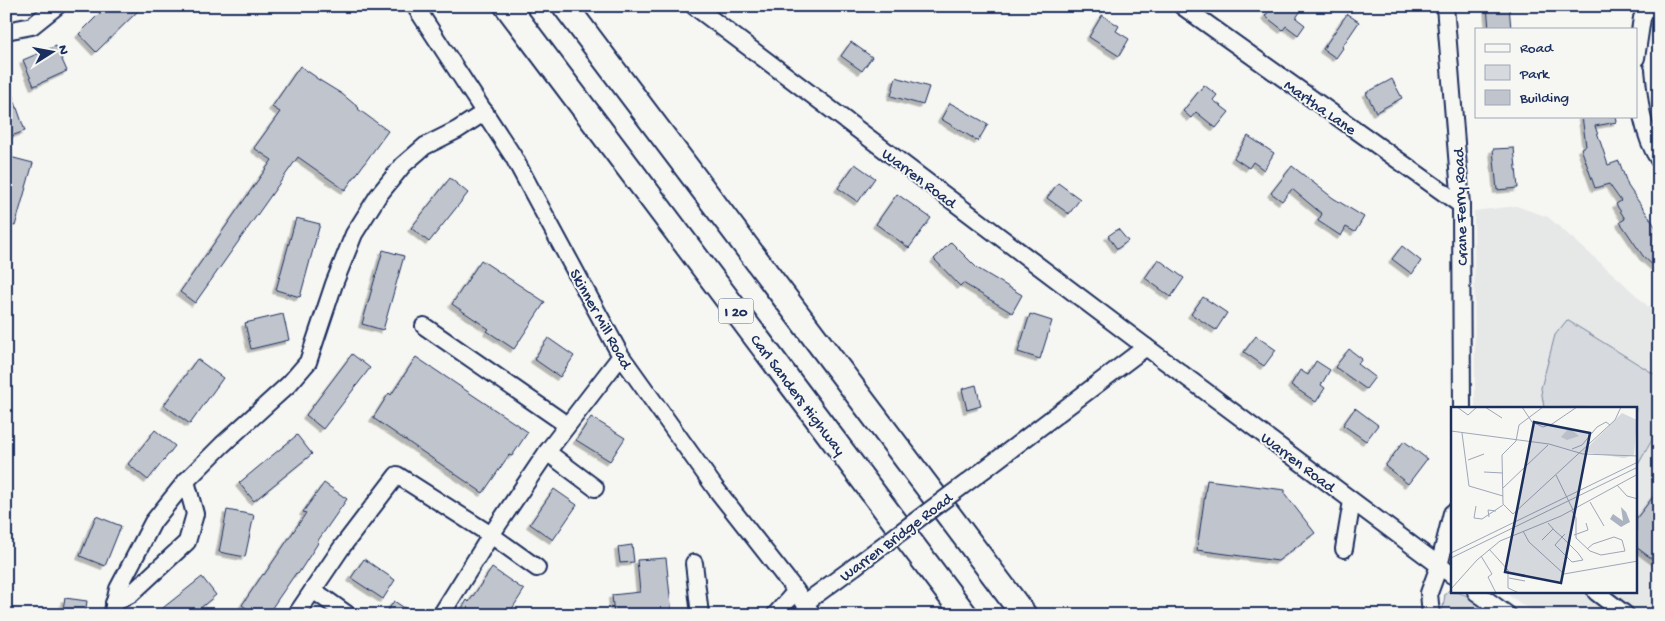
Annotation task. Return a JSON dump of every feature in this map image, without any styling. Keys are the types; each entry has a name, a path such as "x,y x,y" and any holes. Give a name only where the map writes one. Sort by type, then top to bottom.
{"highway":[{"name":"Carl Sanders Highway","path":"507,6 965,615"},
{"path":"566,6 1024,615"}],"street":[{"path":"6,31 32,26 57,6"},
{"name":"Skinner Mill Road","path":"415,6 513,156 621,356 716,489 806,607"},
{"name":"Warren Road","path":"694,6 1446,571"},
{"name":"Martha Lane","path":"1182,6 1461,205"},
{"name":"Crane Ferry Road","path":"1445,6 1461,205 1462,407"},
{"path":"1638,45 1642,18 1649,6"},
{"path":"1638,100 1651,148 1659,160"},
{"path":"113,609 118,588 153,522 186,481 222,445 289,384 308,362 334,284 354,234 378,196 403,165 425,146 457,130 484,112"},
{"path":"424,326 567,426"},
{"name":"Warren Bridge Road","path":"775,615 806,607 854,567 1146,347"},
{"path":"441,615 491,535 547,452 621,356"},
{"path":"547,452 595,488"},
{"path":"296,615 342,547 397,475 491,535 537,568"},
{"path":"113,609 187,542 194,514 186,481"},
{"path":"1344,549 1352,501"},
{"path":"1432,615 1429,593 1446,571 1451,523"},
{"path":"694,563 700,615"},
{"path":"313,590 348,615"},
{"path":"1479,594 1508,615"},
{"path":"1599,594 1626,615"}],"shaded area":[{"path":"1516,206 1548,217 1659,317 1659,615 1537,615 1507,594 1638,594 1638,407 1475,407 1474,211"}],"green space":[{"path":"1567,320 1659,377 1659,428 1638,465 1638,407 1544,407 1541,388 1555,335"},
{"path":"1451,590 1451,594 1464,594 1495,615 1442,615 1445,594"}],"building":[{"path":"107,6 143,6 96,52 79,34"},
{"path":"1273,6 1304,6 1296,18 1305,25 1298,35 1286,26 1283,30 1265,16"},
{"path":"1487,6 1509,6 1511,28 1489,28"},
{"path":"1347,14 1359,22 1336,58 1323,49"},
{"path":"1102,15 1119,26 1116,31 1129,39 1119,56 1089,37"},
{"path":"851,42 872,57 862,71 841,56"},
{"path":"56,46 67,71 34,86 23,60"},
{"path":"300,66 342,94 358,109 388,131 345,190 298,157 195,303 180,292 272,160 254,148 280,112 272,107"},
{"path":"896,77 929,87 923,105 891,96"},
{"path":"1392,79 1402,98 1376,112 1366,93"},
{"path":"8,82 25,131 6,138 6,83"},
{"path":"1204,85 1217,95 1213,100 1229,112 1216,128 1196,112 1191,118 1183,111"},
{"path":"950,103 988,124 978,141 941,119"},
{"path":"1582,118 1616,118 1617,122 1595,126 1608,165 1619,161 1628,186 1659,232 1659,271 1643,256 1620,222 1625,219 1616,204 1621,201 1609,184 1595,188 1581,148 1586,146"},
{"path":"1248,136 1274,153 1264,170 1253,162 1249,168 1234,158"},
{"path":"1514,148 1518,188 1497,190 1493,149"},
{"path":"6,156 33,163 15,226 6,224"},
{"path":"855,164 875,178 858,202 838,188"},
{"path":"1292,166 1333,198 1364,217 1355,232 1346,227 1341,236 1318,221 1322,214 1292,189 1282,201 1271,193"},
{"path":"450,178 468,193 429,242 411,228"},
{"path":"1058,183 1080,199 1069,214 1047,198"},
{"path":"897,194 931,218 909,248 876,224"},
{"path":"296,218 320,224 300,297 276,290"},
{"path":"1118,229 1128,241 1117,249 1108,236"},
{"path":"951,242 977,268 1022,295 1012,313 963,283 960,286 934,259"},
{"path":"1402,246 1421,261 1412,274 1392,259"},
{"path":"383,250 404,256 383,330 362,324"},
{"path":"1158,259 1184,278 1171,297 1145,278"},
{"path":"481,260 545,302 514,349 487,331 489,329 452,304"},
{"path":"1203,297 1227,313 1216,330 1191,314"},
{"path":"283,314 289,340 251,349 245,323"},
{"path":"1030,314 1052,321 1040,359 1018,352"},
{"path":"1256,336 1276,350 1264,366 1244,352"},
{"path":"548,338 574,356 560,377 534,359"},
{"path":"1349,349 1362,359 1358,364 1375,377 1366,389 1335,367"},
{"path":"352,354 370,368 323,429 306,415"},
{"path":"416,357 528,432 512,456 509,455 483,493 373,418"},
{"path":"197,359 223,378 190,424 164,405"},
{"path":"1316,361 1330,370 1321,385 1325,388 1316,402 1291,385 1300,370 1308,375"},
{"path":"976,385 981,406 967,410 962,389"},
{"path":"1355,408 1378,425 1366,441 1343,425"},
{"path":"591,417 625,438 610,461 576,440"},
{"path":"155,430 175,446 148,480 128,464"},
{"path":"297,435 312,454 254,501 239,483"},
{"path":"1404,441 1427,459 1408,484 1385,466"},
{"path":"1207,480 1285,490 1285,494 1315,533 1278,561 1197,550"},
{"path":"324,483 347,499 317,542 298,574 296,573 267,615 256,615 242,605 306,513 303,512"},
{"path":"554,489 577,505 553,540 530,524"},
{"path":"1659,489 1659,564 1638,548 1638,516"},
{"path":"227,510 254,515 245,557 219,552"},
{"path":"96,516 121,526 105,566 80,556"},
{"path":"632,545 634,562 620,563 618,547"},
{"path":"666,558 672,615 614,615 612,595 640,592 637,560"},
{"path":"364,559 395,580 383,599 351,578"},
{"path":"492,568 524,590 508,615 458,615 467,600 469,602"},
{"path":"202,577 216,595 192,615 154,615"},
{"path":"65,598 87,601 85,615 62,615"},
{"path":"394,601 415,615 385,615"}]}
